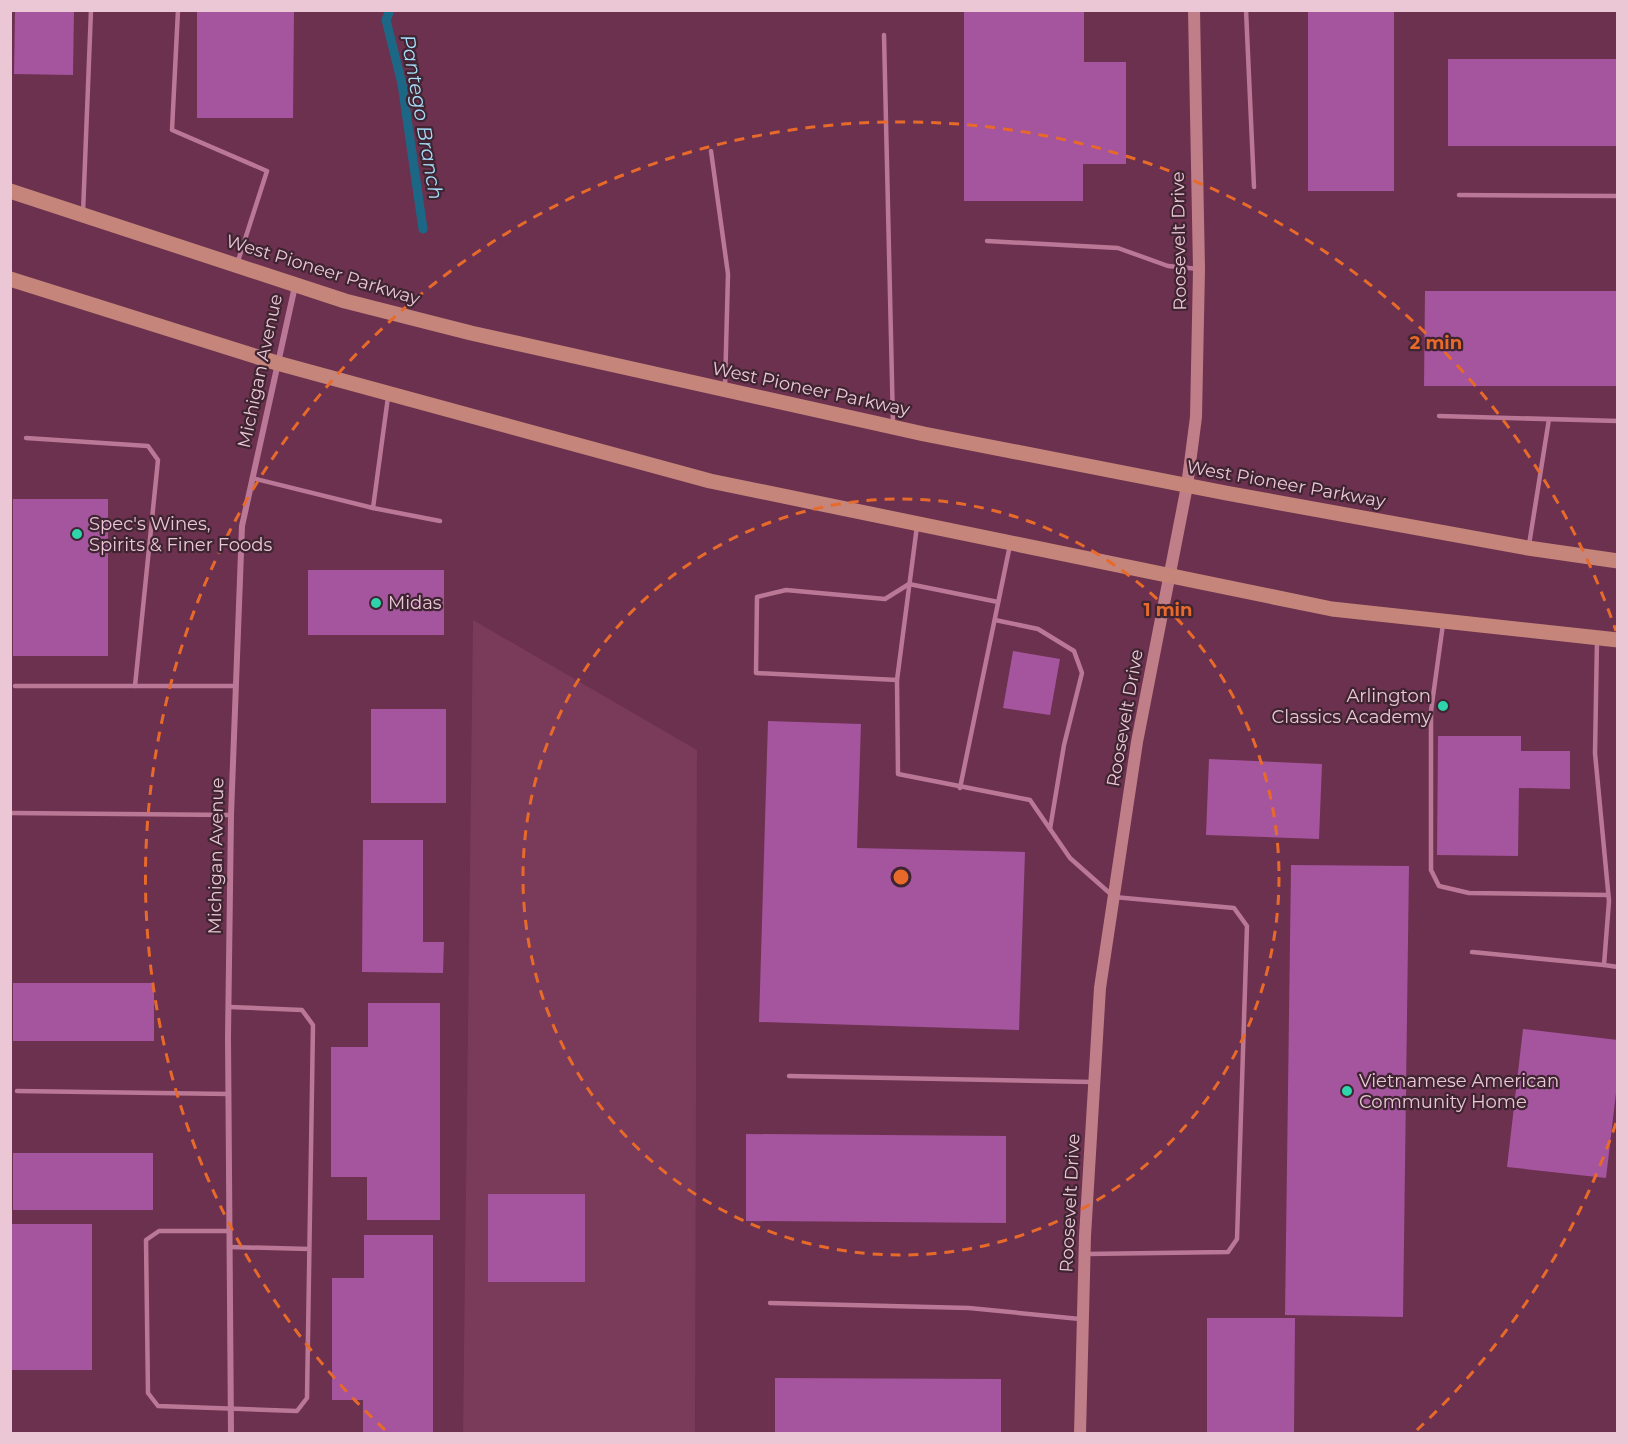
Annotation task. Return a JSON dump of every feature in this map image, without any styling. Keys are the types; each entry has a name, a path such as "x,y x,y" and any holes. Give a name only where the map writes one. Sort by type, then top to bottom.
{"main road":[{"name":"West Pioneer Parkway","path":"10,191 345,301 471,333 893,426 1187,486 1528,548 1617,561"},
{"path":"10,279 277,363 710,481 1332,609 1617,640"}],"street":[{"name":"Roosevelt Drive","path":"1080,1434 1085,1254 1100,988 1137,742 1187,486 1196,417 1199,269 1194,10"},
{"name":"Michigan Avenue","path":"231,1434 229,1007 231,815 242,526 295,285"}],"lane":[{"path":"83,216 92,10"},
{"path":"178,10 172,130 267,171 237,264"},
{"path":"1246,10 1254,188"},
{"path":"884,35 893,426"},
{"path":"711,151 728,274 725,390"},
{"path":"1459,195 1617,196"},
{"path":"987,242 1118,248 1168,266 1199,269"},
{"path":"373,508 389,394"},
{"path":"1439,416 1617,421"},
{"path":"1528,548 1549,419"},
{"path":"26,438 148,446 158,460 135,686"},
{"path":"252,478 373,508 440,521"},
{"path":"917,524 897,680 898,774 1030,800 1070,858 1114,897 1234,908 1247,926 1237,1239 1228,1252 1085,1254"},
{"path":"960,788 1010,543"},
{"path":"897,680 756,673 757,597 786,590 885,599 909,584 998,602"},
{"path":"995,620 1038,629 1047,634 1074,651 1082,672 1064,745 1050,829"},
{"path":"1443,621 1431,711 1431,870 1439,886 1469,892 1608,895"},
{"path":"1597,638 1595,753 1608,895 1604,965"},
{"path":"15,686 236,686"},
{"path":"10,813 231,815"},
{"path":"1472,952 1617,967"},
{"path":"229,1007 302,1010 312,1024 307,1398 297,1411 158,1406 148,1393 146,1240 159,1231 230,1231"},
{"path":"789,1076 1095,1082"},
{"path":"17,1091 229,1094"},
{"path":"230,1247 309,1249"},
{"path":"770,1303 969,1308 1083,1319"}],"shaded area":[{"path":"473,620 697,750 695,1433 463,1434"}],"building":[{"path":"15,10 74,10 73,75 14,74"},
{"path":"197,10 294,10 293,118 197,118"},
{"path":"964,10 1084,10 1084,62 1126,62 1126,164 1083,164 1083,201 964,201"},
{"path":"1308,10 1394,10 1394,191 1308,191"},
{"path":"1448,59 1618,59 1618,146 1448,146"},
{"path":"1425,291 1618,291 1618,386 1424,386"},
{"path":"13,499 108,499 108,656 13,656"},
{"name":"Midas","path":"308,570 444,570 444,635 308,635"},
{"path":"1013,651 1060,659 1050,715 1003,708"},
{"path":"371,709 446,709 446,803 371,803"},
{"path":"768,721 861,724 857,848 1025,852 1019,1030 759,1022"},
{"path":"1438,736 1521,736 1521,751 1570,751 1570,789 1519,788 1518,856 1437,855"},
{"path":"1209,759 1322,764 1319,839 1206,835"},
{"path":"363,840 423,840 423,942 444,942 443,973 362,972"},
{"name":"Vietnamese American Community Home","path":"1291,865 1409,866 1403,1317 1285,1315"},
{"path":"13,983 154,983 154,1041 13,1041"},
{"path":"368,1003 440,1003 440,1220 367,1220 367,1177 331,1177 331,1047 368,1047"},
{"path":"1523,1029 1618,1040 1618,1076 1606,1178 1507,1167"},
{"path":"746,1134 1006,1136 1006,1223 746,1221"},
{"path":"13,1153 153,1153 153,1210 13,1210"},
{"path":"488,1194 585,1194 585,1282 488,1282"},
{"path":"10,1224 92,1224 92,1370 10,1370"},
{"path":"364,1235 433,1235 433,1434 363,1434 363,1400 332,1400 332,1278 364,1278"},
{"path":"1207,1318 1295,1318 1294,1434 1207,1434"},
{"path":"775,1378 1001,1379 1001,1434 775,1434"}],"waterway":[{"name":"Pantego Branch","path":"390,10 386,20 402,84 423,229"}],"place":[{"name":"Spec's Wines, Spirits & Finer Foods","path":"77,534"},
{"name":"Midas","path":"376,603"},
{"name":"Arlington Classics Academy","path":"1443,706"},
{"name":"Vietnamese American Community Home","path":"1347,1091"}]}
